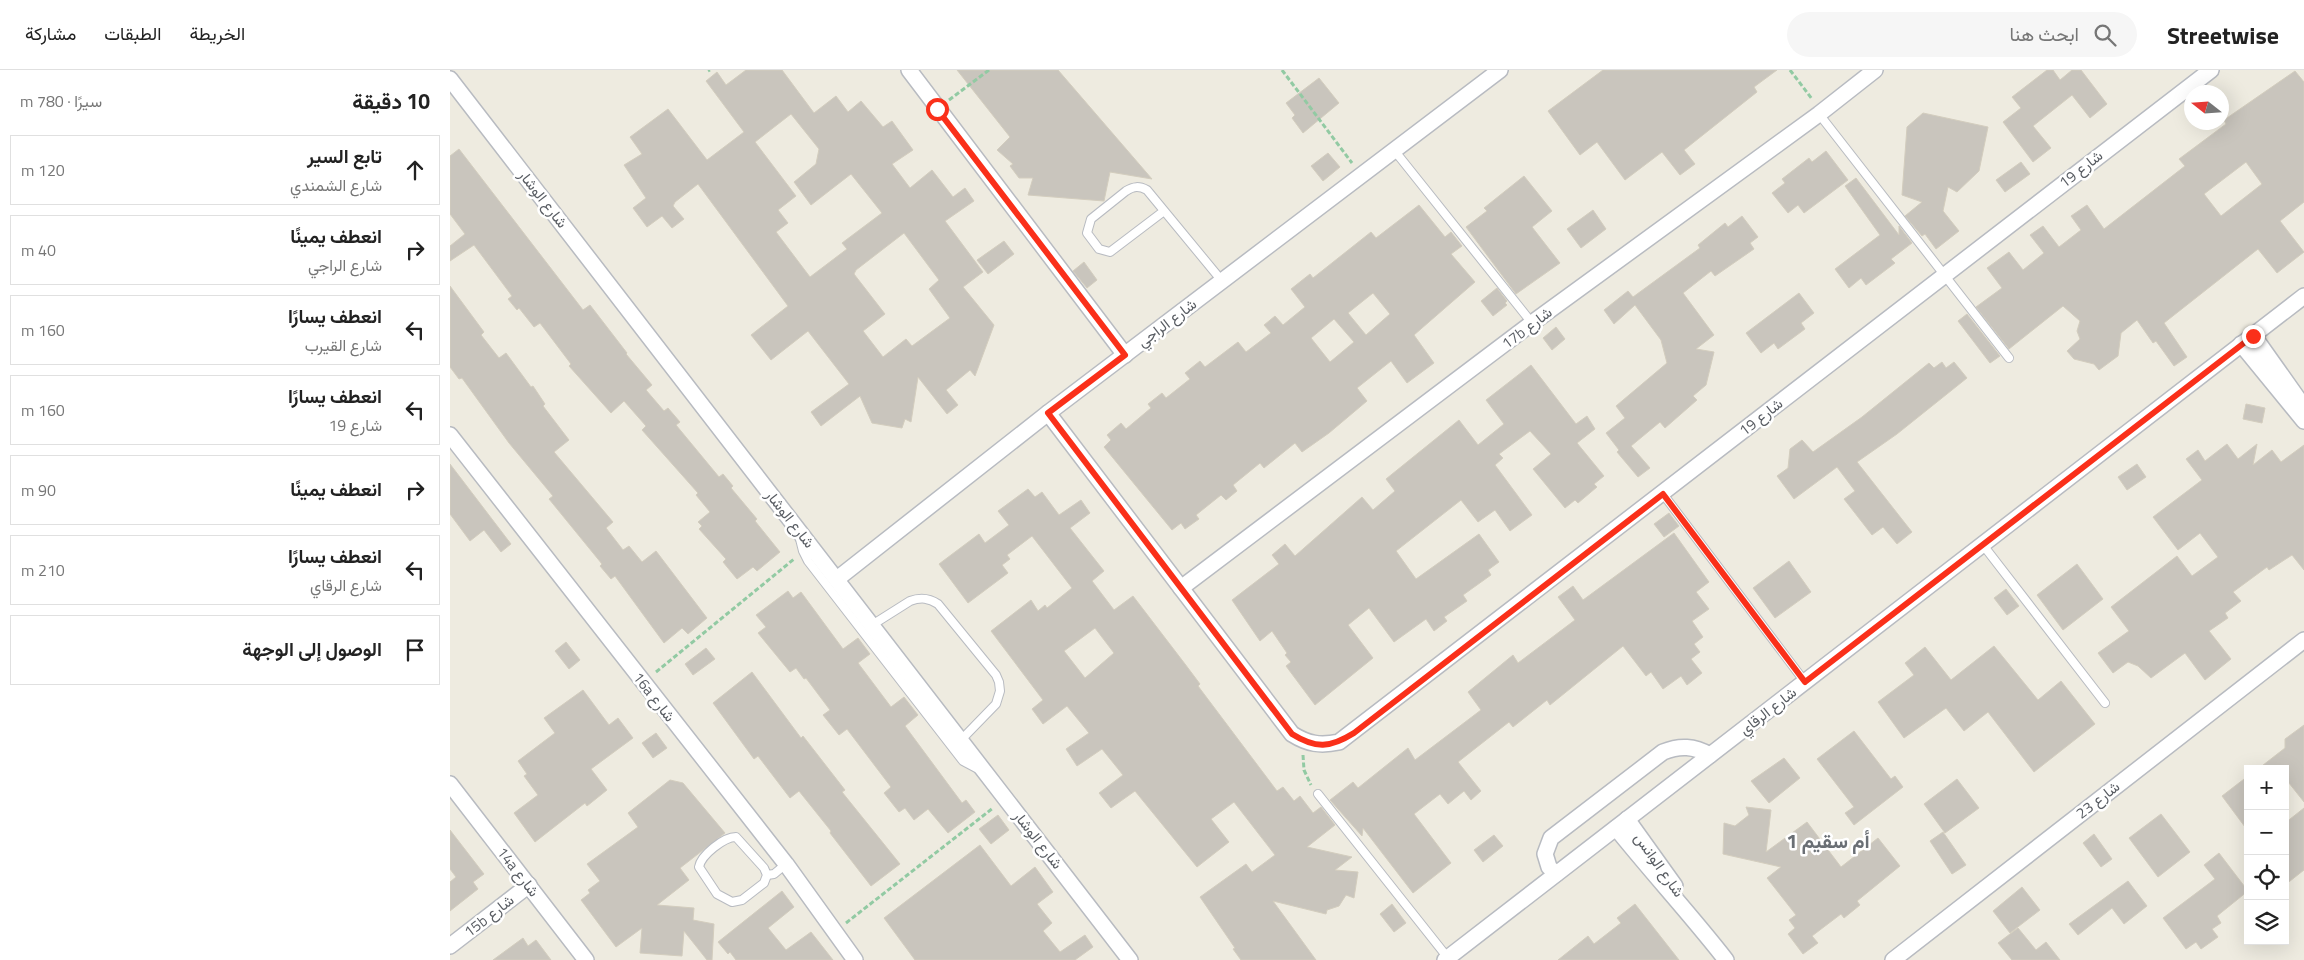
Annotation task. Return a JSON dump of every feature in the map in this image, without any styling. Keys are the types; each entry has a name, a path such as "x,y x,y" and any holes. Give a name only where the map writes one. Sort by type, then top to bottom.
{"street":[{"path":"909,70 1125,355"},
{"name":"شارع الراجي","path":"837,580 1048,413 1500,70"},
{"name":"17b شارع","path":"1181,588 1532,324 1820,113 1875,70"},
{"name":"شارع 19","path":"1305,742 1322,746 1339,742 1354,733 2211,70"},
{"name":"شارع الوشار","path":"452,86 1130,960"},
{"name":"شارع الرقاي","path":"1447,959 2304,296"},
{"path":"2247,340 2304,407"},
{"path":"2247,340 2304,421"},
{"path":"1048,413 1292,734 1305,742"},
{"name":"16a شارع","path":"450,435 786,864 855,960"},
{"name":"شارع 23","path":"1893,960 2304,640"},
{"path":"1556,874 1550,868 1545,854 1551,838 1663,752 1673,748 1692,747 1710,755"},
{"name":"14a شارع","path":"450,784 586,960"},
{"name":"شارع الوانس","path":"1621,824 1677,890 1688,912 1726,960"},
{"name":"15b شارع","path":"450,946 529,885"}],"lane":[{"path":"1820,113 2009,358"},
{"path":"1394,150 1532,324"},
{"path":"1164,211 1110,252 1099,249 1087,233 1091,219 1131,188 1142,188 1147,190 1222,281"},
{"path":"1663,494 1805,682"},
{"path":"798,530 803,551 963,760 975,769 985,771"},
{"path":"1983,544 2105,703"},
{"path":"872,625 910,601 929,599 938,604 996,675 1000,691 996,704 960,740"},
{"path":"1318,794 1447,959"},
{"path":"736,837 764,868 767,875 764,883 742,900 732,902 718,894 700,872 700,862 727,838 736,837"},
{"path":"767,875 774,874 786,864"}],"path":[{"path":"937,109 989,70"},
{"path":"1282,70 1362,175"},
{"path":"1790,70 1820,113"},
{"path":"643,683 803,551"},
{"path":"1305,742 1304,770 1318,794"},
{"path":"834,933 997,805"}],"building":[{"path":"746,70 782,70 814,113 836,96 848,112 861,101 883,127 892,121 913,150 892,164 910,188 932,170 953,197 965,188 974,201 945,221 983,272 963,287 994,325 975,376 970,370 946,390 958,405 947,414 918,377 911,422 905,419 902,428 872,423 860,396 821,426 811,412 849,384 808,331 771,360 751,335 788,306 698,184 675,202 673,206 684,219 672,228 662,216 647,227 633,208 646,198 624,165 642,154 630,137 668,109 707,160 744,132 706,81 717,72 726,85","holes":["791,114 819,149 816,164 794,182 811,205 851,174 882,213 842,243 847,249 810,277 776,232 788,223 778,210 796,196 755,142","904,233 939,280 929,289 950,318 912,346 906,339 883,357 863,331 885,314 854,274 856,270"]},
{"path":"957,70 1058,70 1152,179 1110,172 1104,201 1028,195 1033,178 1019,178 1010,166 1013,164 997,150 1010,137"},
{"path":"1603,70 1777,70 1754,87 1757,92 1684,150 1695,164 1680,175 1662,152 1625,180 1597,142 1580,155 1548,111"},
{"path":"2047,70 2053,70 2060,80 2072,70 2081,70 2107,104 2090,118 2072,95 2033,126 2051,148 2033,162 2003,122 2021,108 2012,97"},
{"path":"2295,71 2304,82 2304,202 2280,221 2304,252 2277,273 2258,249 2164,323 2187,357 2174,366 2156,341 2153,343 2137,320 2121,333 2118,356 2099,370 2094,364 2074,359 2067,351 2080,339 2077,331 2080,321 2063,306 2009,349 1976,307 2002,288 1987,268 2009,252 2023,270 2044,253 2030,235 2043,226 2059,247 2081,230 2071,216 2087,205 2104,229 2185,166 2179,159 2218,130 2229,130 2229,117","holes":["2246,162 2262,184 2221,216 2204,194"]},
{"path":"1319,78 1339,103 1303,133 1292,118 1295,115 1286,103"},
{"path":"1923,113 1988,127 1979,171 1957,192 1948,187 1943,211 1959,231 1936,249 1925,234 1922,236 1905,216 1922,202 1902,195 1907,127"},
{"path":"459,149 583,310 590,305 626,354 652,385 646,390 664,411 668,408 680,422 676,425 719,477 723,474 733,486 731,488 757,519 755,521 780,552 757,571 753,567 737,579 723,562 726,559 699,529 702,526 698,522 710,512 696,495 698,493 642,430 646,426 624,401 611,413 569,366 571,364 540,323 534,327 519,308 517,310 508,299 512,296 474,245 450,261 450,246 465,234 450,214 450,156"},
{"path":"1826,151 1848,180 1804,213 1798,205 1788,213 1772,193 1785,183 1782,179 1809,158 1812,162"},
{"path":"1328,153 1340,167 1323,181 1311,166"},
{"path":"2021,162 2030,174 2005,192 1996,180"},
{"path":"1524,176 1552,211 1532,227 1560,263 1516,294 1466,227 1487,211 1484,208"},
{"path":"1856,178 1899,235 1899,226 1912,243 1891,259 1895,263 1866,285 1861,278 1849,288 1835,269 1880,235 1845,186"},
{"path":"1419,205 1445,237 1451,232 1462,246 1451,254 1475,282 1414,335 1434,363 1407,383 1391,361 1357,388 1367,401 1329,433 1302,452 1295,443 1264,468 1260,463 1233,485 1237,491 1226,500 1221,495 1196,515 1199,519 1185,529 1181,523 1172,530 1104,447 1111,440 1107,435 1121,423 1126,429 1151,408 1148,404 1162,393 1166,398 1190,379 1185,373 1200,361 1205,367 1238,342 1246,352 1271,333 1264,325 1275,316 1283,325 1305,307 1291,289 1310,274 1313,278 1371,232 1376,238","holes":["1373,293 1390,314 1366,335 1348,313","1334,319 1354,342 1330,362 1311,338"]},
{"path":"1593,210 1606,229 1581,248 1567,229"},
{"path":"1742,216 1758,237 1750,243 1754,249 1715,276 1711,271 1683,293 1714,335 1696,349 1714,352 1706,385 1693,396 1697,400 1665,428 1660,422 1631,446 1650,468 1638,477 1617,452 1619,450 1606,433 1625,418 1616,406 1667,363 1661,340 1635,305 1614,324 1604,310 1628,291 1633,297 1700,248 1698,245 1725,223 1728,227"},
{"path":"1004,241 1014,254 988,274 977,260"},
{"path":"1084,262 1097,280 1087,288 1073,271"},
{"path":"450,286 484,332 481,335 499,358 506,353 531,387 533,386 545,404 543,406 569,440 554,452 613,522 606,528 623,550 629,546 642,562 656,551 707,618 688,634 682,628 664,643 615,576 611,579 600,566 602,564 549,499 553,496 509,443 462,378 459,379 450,367"},
{"path":"1497,288 1507,301 1505,303 1507,305 1493,316 1481,301"},
{"path":"1799,293 1814,313 1801,323 1805,329 1778,349 1774,343 1761,353 1746,333"},
{"path":"1967,314 2000,356 1990,363 1958,321"},
{"path":"1556,327 1565,339 1552,350 1543,338"},
{"path":"1942,362 1946,368 1954,362 1967,378 1897,434 1857,462 1912,532 1897,544 1883,527 1872,535 1844,499 1855,491 1837,467 1794,499 1777,476 1788,468 1790,449 1802,440 1813,452 1862,417 1929,363 1934,368"},
{"path":"1531,365 1576,424 1587,416 1595,429 1577,443 1604,476 1594,484 1597,487 1578,503 1575,500 1565,508 1533,469 1551,454 1530,431 1499,454 1503,458 1495,465 1532,515 1510,531 1495,510 1478,522 1461,500 1396,551 1416,579 1479,534 1499,562 1488,570 1491,575 1463,595 1467,601 1444,617 1447,621 1434,631 1426,619 1394,642 1369,608 1348,625 1373,658 1315,705 1286,666 1291,662 1272,631 1260,641 1232,600 1279,564 1272,555 1285,544 1295,556 1362,497 1373,510 1395,491 1386,479 1459,420 1478,445 1504,424 1486,400"},
{"path":"2246,404 2265,408 2262,423 2243,419"},
{"path":"2227,444 2238,459 2257,444 2253,465 2272,450 2281,462 2304,445 2304,570 2292,555 2269,570 2267,567 2233,592 2241,601 2225,613 2228,618 2209,631 2231,659 2205,680 2185,653 2151,678 2138,666 2128,662 2113,673 2098,653 2129,631 2111,607 2177,556 2192,576 2218,557 2200,533 2178,550 2153,517 2202,480 2186,459 2198,450 2205,461"},
{"path":"450,464 511,544 501,552 484,530 470,541 450,514"},
{"path":"2137,464 2146,477 2127,490 2118,477"},
{"path":"1028,489 1035,497 1042,492 1059,515 1081,500 1090,513 1070,528 1104,571 1092,581 1114,610 1133,596 1200,684 1198,686 1277,791 1283,787 1294,801 1300,796 1313,813 1321,807 1335,825 1307,847 1352,857 1335,870 1358,872 1354,898 1346,895 1339,906 1327,910 1326,914 1273,901 1316,960 1241,960 1233,949 1235,948 1200,897 1246,864 1252,872 1275,855 1234,802 1211,819 1229,842 1197,867 1135,791 1111,808 1099,793 1123,775 1102,749 1077,766 1066,749 1089,733 1067,706 1043,724 1032,709 1043,700 991,631 1031,600 1038,611 1045,605 1047,608 1072,588 1032,536 1007,555 1010,559 1002,565 1008,573 968,603 939,564 979,534 985,543 1009,525 998,511","holes":["1095,628 1114,653 1085,678 1064,651"]},
{"path":"1669,513 1679,526 1664,537 1654,524"},
{"path":"1674,533 1709,582 1696,592 1709,609 1692,621 1703,637 1694,644 1700,652 1691,659 1702,673 1687,685 1681,676 1663,689 1651,672 1646,676 1623,646 1550,705 1547,700 1513,727 1509,722 1458,762 1481,791 1471,800 1464,791 1448,804 1440,794 1414,814 1451,863 1413,893 1363,828 1362,836 1330,800 1353,782 1358,788 1408,748 1415,760 1481,710 1468,692 1513,655 1518,663 1575,620 1558,597 1573,586 1583,600"},
{"path":"1789,561 1811,592 1775,618 1753,588"},
{"path":"2077,564 2103,599 2063,630 2037,595"},
{"path":"2006,589 2019,606 2007,615 1994,598"},
{"path":"788,591 793,598 801,592 843,649 858,638 870,654 858,663 891,707 904,697 918,715 905,726 962,803 966,800 975,812 948,833 928,809 914,820 905,808 899,812 884,793 891,787 847,729 839,735 823,715 830,710 806,678 804,679 796,668 790,672 758,633 766,627 756,615"},
{"path":"566,642 580,660 569,669 555,651"},
{"path":"1994,646 2038,700 2061,681 2095,724 2034,772 1988,712 1964,731 1946,708 1904,738 1878,702 1914,675 1905,663 1925,647 1951,680"},
{"path":"706,648 715,659 693,675 685,664"},
{"path":"752,672 801,738 803,736 845,790 842,792 900,864 871,886 799,791 790,798 758,756 754,759 713,703"},
{"path":"583,690 609,725 618,718 633,738 591,769 607,790 587,806 585,803 535,842 514,813 538,795 524,776 527,774 518,761 555,733 544,718"},
{"path":"2304,725 2304,802 2289,783 2289,765 2263,765 2285,748 2285,739"},
{"path":"1854,731 1891,779 1895,776 1903,787 1854,825 1845,813 1854,807 1817,759"},
{"path":"656,733 667,748 653,758 642,743"},
{"path":"1784,758 1800,778 1769,803 1751,781"},
{"path":"1957,779 1979,808 1945,833 1924,804"},
{"path":"2244,779 2244,826 2222,796"},
{"path":"670,780 683,783 725,833 680,868 689,880 657,905 694,908 693,920 714,924 712,960 707,960 684,931 682,956 640,953 642,928 616,947 581,900 590,893 588,890 600,881 587,864 638,827 628,813"},
{"path":"1746,807 1771,810 1766,852 1807,822 1841,867 1878,838 1900,866 1857,901 1860,905 1844,918 1841,914 1812,936 1818,943 1803,954 1788,934 1795,928 1789,920 1796,915 1767,878 1781,867 1723,854 1724,823 1735,826 1749,815"},
{"path":"2304,808 2304,870 2289,882 2289,855 2289,820"},
{"path":"2161,814 2190,852 2158,877 2129,838"},
{"path":"998,815 1009,830 991,844 979,829"},
{"path":"450,830 484,874 473,882 478,889 450,911 450,882 456,877 450,869"},
{"path":"1943,832 1966,865 1952,874 1930,841"},
{"path":"2094,834 2112,859 2101,867 2083,843"},
{"path":"1494,835 1503,846 1483,862 1474,850"},
{"path":"980,845 1011,886 1035,867 1053,892 1037,904 1052,923 1043,931 1060,952 1085,935 1093,947 1075,960 915,960 884,918"},
{"path":"2219,853 2244,886 2244,894 2217,916 2221,923 2212,929 2218,937 2201,949 2196,942 2186,949 2163,918 2215,879 2204,865"},
{"path":"2128,881 2147,906 2124,924 2112,908 2078,935 2069,924"},
{"path":"2022,887 2040,910 2010,933 1993,911"},
{"path":"782,891 794,907 768,928 786,950 811,932 833,960 736,960 718,942"},
{"path":"1392,904 1406,923 1394,932 1380,914"},
{"path":"1635,904 1679,960 1558,960 1588,936 1594,944 1621,923 1617,918"},
{"path":"2018,928 2036,950 2046,942 2060,960 2012,960 1998,943"},
{"path":"523,938 528,946 536,940 551,960 493,960"}],"district":[{"name":"أم سقيم 1","path":"1828,841"}],"route":[{"path":"937,109 1125,355 1048,413 1292,734 1305,742 1322,746 1339,742 1354,733 1663,494 1805,682 2253,336"}]}
